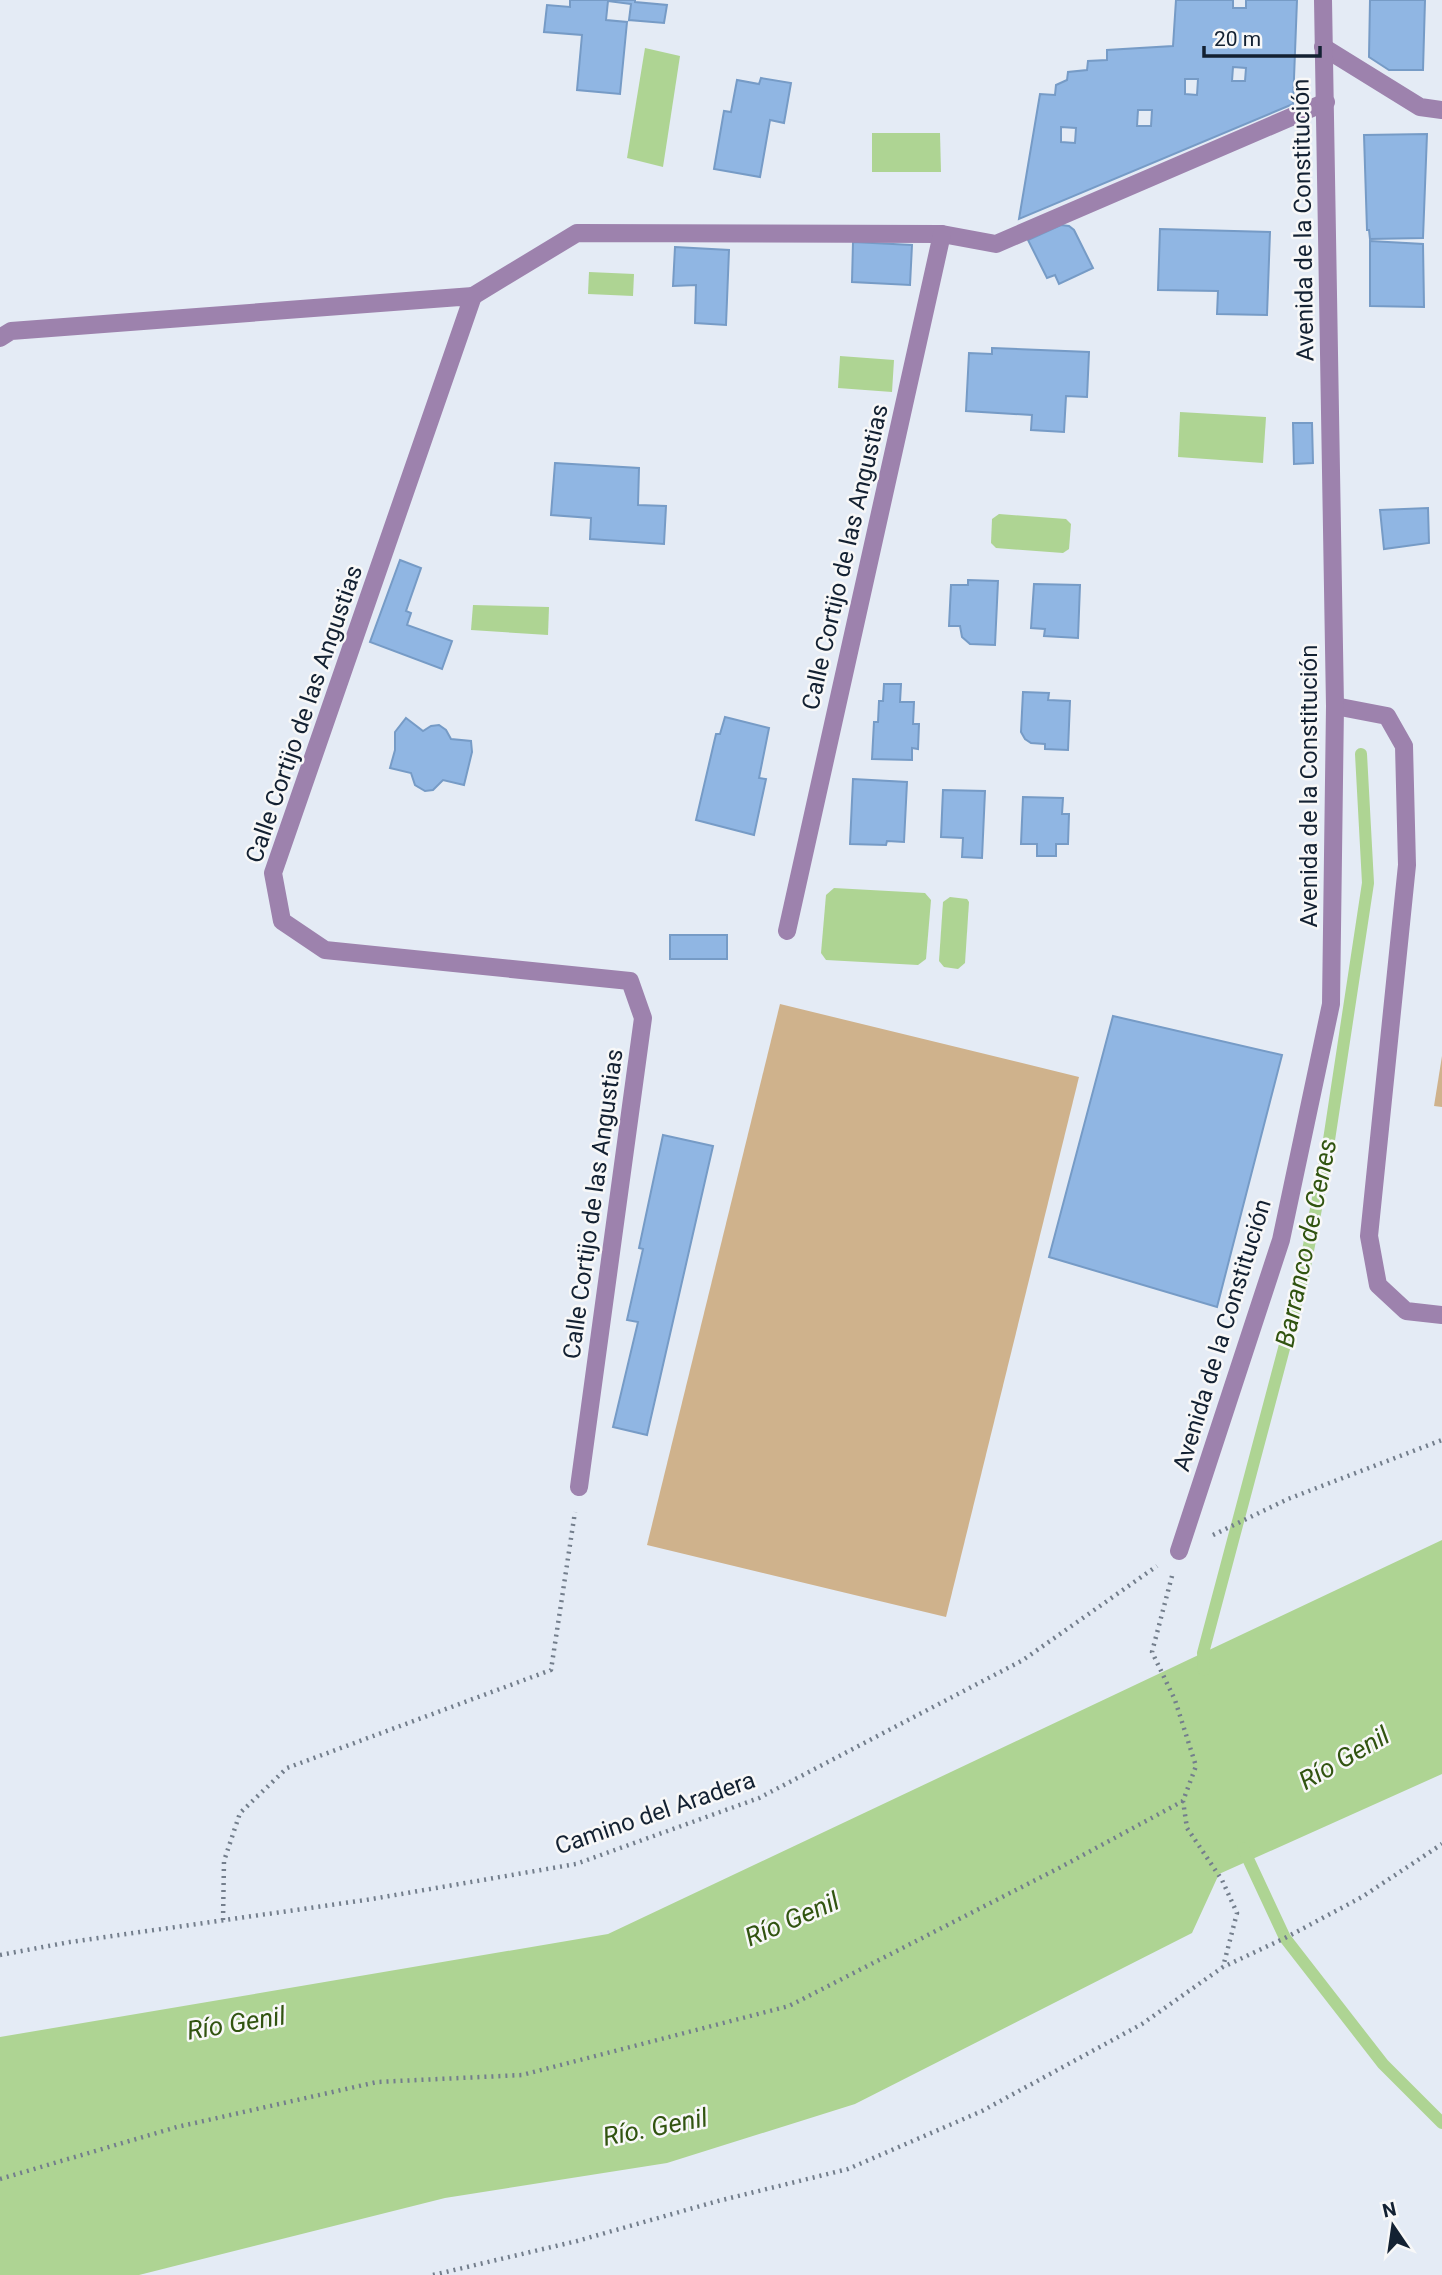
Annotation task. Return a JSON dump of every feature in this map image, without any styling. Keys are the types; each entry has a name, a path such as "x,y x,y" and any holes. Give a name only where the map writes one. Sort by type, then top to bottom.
{"street":[{"name":"Avenida de la Constitución","path":"1179,1551 1281,1240 1331,1004 1335,706 1323,0"},
{"path":"1323,47 1420,107 1442,110"},
{"path":"0,338 11,331 473,296 578,233 942,234 996,244 1326,102"},
{"name":"Calle Cortijo de las Angustias","path":"787,932 942,234"},
{"name":"Calle Cortijo de las Angustias","path":"473,296 272,873 282,921 325,950 630,981 643,1018 579,1487"},
{"path":"1335,706 1387,716 1404,746 1407,865 1368,1236 1378,1285 1406,1311 1442,1315"}],"path":[{"name":"Camino del Aradera","path":"0,1955 70,1942 366,1900 576,1864 759,1798 1023,1660 1179,1551 1288,1499 1442,1440"},
{"path":"223,1920 224,1861 240,1813 287,1769 551,1670 579,1487"},
{"path":"1179,1551 1152,1652 1175,1700 1196,1766 1183,1801 1188,1828 1222,1880 1237,1913 1223,1967"},
{"path":"0,2179 177,2127 377,2082 522,2075 789,2006 1059,1868 1183,1801"},
{"path":"433,2275 577,2241 718,2201 848,2169 982,2111 1142,2024 1223,1967 1286,1938 1362,1897 1442,1844"}],"shaded area":[{"path":"780,1004 1079,1077 946,1617 647,1545"},
{"path":"1442,1056 1442,1107 1434,1106"}],"water":[{"path":"645,48 680,56 663,167 627,158"},
{"path":"872,133 940,133 941,172 872,172"},
{"path":"589,272 634,274 633,296 588,294"},
{"path":"840,356 894,360 892,392 838,388"},
{"path":"1180,412 1266,417 1263,463 1178,457"},
{"path":"999,514 1066,519 1071,524 1069,549 1063,553 996,548 991,543 992,519"},
{"path":"473,605 549,607 548,635 471,630"},
{"path":"834,888 925,893 931,900 926,959 918,965 826,960 821,953 826,895"},
{"path":"950,897 967,899 969,902 965,963 958,969 944,967 939,961 943,902"},
{"path":"1442,1540 1442,1774 1219,1874 1192,1933 855,2104 667,2163 445,2198 139,2275 0,2275 0,2037 608,1934"}],"building":[{"path":"570,0 635,0 667,5 664,23 629,20 631,4 608,1 606,20 627,22 620,94 577,90 582,35 544,32 547,5 570,7"},
{"path":"1176,0 1233,0 1233,8 1246,8 1246,0 1297,0 1293,104 1019,219 1040,94 1055,95 1056,85 1067,80 1068,72 1087,70 1088,61 1107,60 1107,50 1173,46","holes":["1233,67 1246,68 1245,81 1232,81","1185,79 1198,79 1197,95 1185,94","1138,110 1152,110 1151,126 1137,126","1061,127 1076,128 1075,143 1061,142"]},
{"path":"1370,0 1425,0 1423,70 1389,70 1369,57"},
{"path":"761,78 791,83 784,123 770,120 760,177 714,169 724,111 731,112 737,80 759,84"},
{"path":"1427,134 1423,238 1370,239 1367,230 1364,135"},
{"path":"1061,225 1074,230 1093,268 1059,284 1055,275 1047,278 1028,240"},
{"path":"1160,229 1270,232 1267,315 1217,314 1218,291 1158,290"},
{"path":"1370,241 1423,244 1424,307 1370,306"},
{"path":"853,242 912,245 910,285 852,282"},
{"path":"675,247 729,250 726,325 695,323 696,285 673,286"},
{"path":"992,348 1089,352 1087,397 1066,396 1064,432 1031,430 1032,415 966,411 969,353 992,354"},
{"path":"1293,423 1312,423 1313,463 1294,464"},
{"path":"555,463 639,468 638,505 666,506 664,544 590,539 591,518 551,515"},
{"path":"1428,508 1429,543 1384,549 1380,510"},
{"path":"400,560 421,568 406,611 411,613 407,625 452,641 442,669 370,642"},
{"path":"968,580 998,581 995,645 970,644 962,637 960,626 949,626 951,585 968,585"},
{"path":"1034,584 1080,585 1078,638 1044,636 1045,629 1031,628"},
{"path":"884,684 901,684 900,702 914,702 913,724 919,724 918,749 912,748 912,760 872,759 874,722 878,722 879,701 883,701"},
{"path":"1023,692 1049,693 1048,700 1070,701 1068,750 1045,749 1045,744 1031,743 1025,739 1021,732"},
{"path":"725,717 769,728 759,778 766,779 754,835 696,820 716,734 720,734"},
{"path":"406,718 423,731 439,725 451,739 471,741 472,752 464,785 443,780 433,790 425,791 415,785 411,773 390,768 395,750 395,732"},
{"path":"853,779 907,782 904,842 887,841 886,845 850,844"},
{"path":"943,790 985,791 982,858 962,857 963,838 941,837"},
{"path":"1023,797 1063,798 1062,814 1069,814 1068,844 1056,844 1056,856 1037,856 1037,844 1021,844"},
{"path":"670,935 727,935 727,959 670,959"},
{"path":"1113,1016 1282,1055 1217,1307 1049,1257"},
{"path":"663,1135 713,1146 647,1435 613,1427 638,1322 627,1320 643,1249 639,1248"}],"waterway":[{"name":"Barranco de Cenes","path":"1204,1670 1203,1653 1303,1277 1329,1140 1368,883 1361,754"},
{"path":"1243,1848 1285,1938 1383,2064 1442,2123"}],"water label":[{"name":"Río Genil","path":"1344,1758"},
{"name":"Río Genil","path":"792,1919"},
{"name":"Río Genil","path":"236,2023"},
{"name":"Río. Genil","path":"655,2127"}]}
